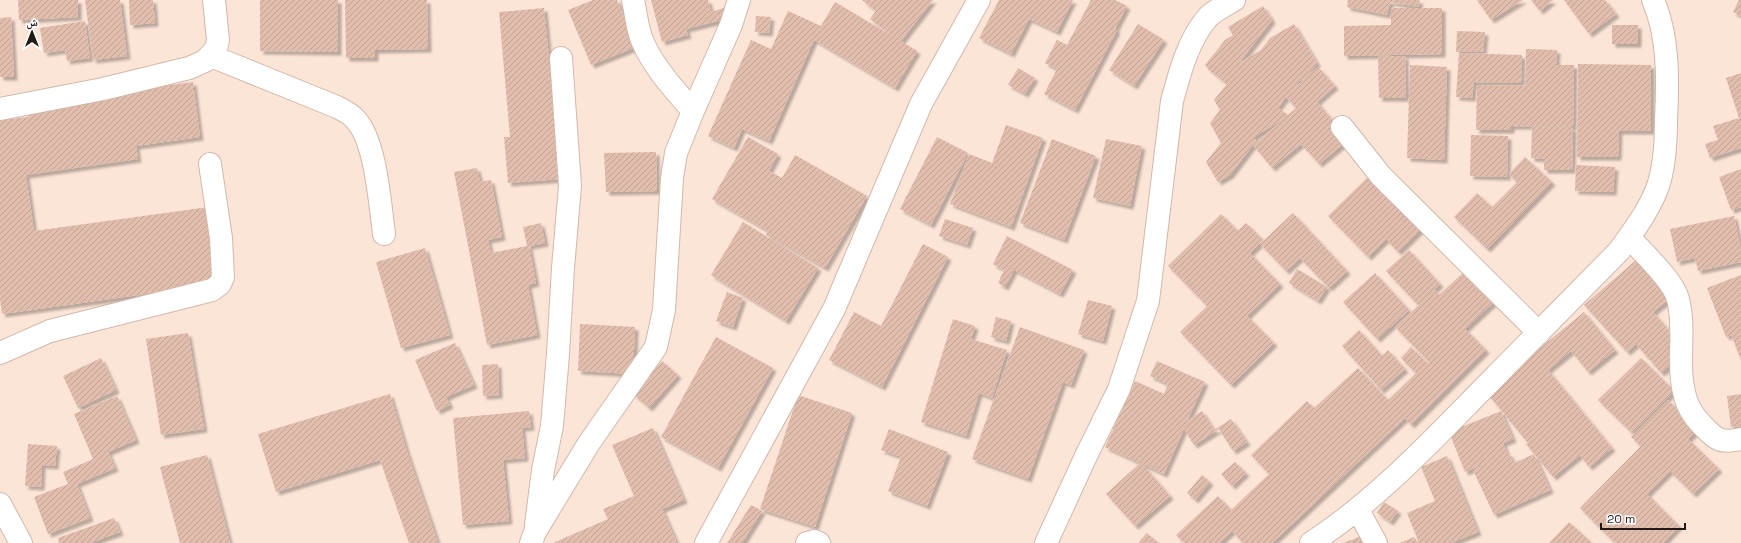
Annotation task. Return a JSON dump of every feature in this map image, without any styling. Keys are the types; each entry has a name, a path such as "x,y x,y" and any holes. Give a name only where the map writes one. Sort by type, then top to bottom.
{"street":[{"path":"0,108 103,89 189,68 205,61 216,49 218,40 214,0"},
{"path":"633,0 641,38 649,54 663,77 693,111"},
{"path":"533,538 589,443 656,348 664,310 672,178 676,153 731,25 739,0"},
{"path":"706,543 834,309 921,104 979,0"},
{"path":"1046,543 1119,389 1148,301 1172,101 1180,72 1196,33 1210,16 1234,0"},
{"path":"1311,543 1358,510 1442,430 1539,333 1619,251 1650,203 1659,184 1665,151 1668,84 1662,27 1653,0"},
{"path":"211,56 337,107 355,118 364,133 375,164 384,234"},
{"path":"533,538 542,477 552,426 570,186 562,58"},
{"path":"1342,127 1381,176 1539,333"},
{"path":"0,353 50,331 212,290 220,284 223,277 221,238 210,164"},
{"path":"1628,237 1665,276 1678,297 1681,326 1682,380 1688,405 1699,421 1714,438 1731,441 1741,439"},
{"path":"0,504 21,543"},
{"path":"1358,510 1376,543"},
{"path":"807,543 814,541 819,543"}],"building":[{"path":"18,0 78,0 78,17 19,20"},
{"path":"85,0 120,0 127,56 93,60"},
{"path":"129,0 153,0 155,23 130,25"},
{"path":"260,0 338,0 338,52 260,51"},
{"path":"345,0 427,0 428,49 375,50 375,58 346,58"},
{"path":"593,0 617,0 636,47 591,65 568,10"},
{"path":"651,0 708,0 711,12 727,7 730,18 686,29 688,35 662,42"},
{"path":"862,0 933,0 901,41 917,51 895,88 814,40 769,141 742,129 734,148 708,136 751,40 771,49 788,11 821,26 835,2 892,36 870,19 876,11"},
{"path":"999,0 1073,0 1057,32 1029,19 1011,54 979,38"},
{"path":"1091,0 1115,0 1127,6 1115,29 1117,30 1075,110 1044,94 1057,69 1045,63 1057,40 1067,45"},
{"path":"1348,0 1420,0 1418,7 1390,2 1387,15 1347,7"},
{"path":"1477,0 1523,0 1491,20"},
{"path":"1531,0 1553,0 1540,11"},
{"path":"1564,0 1605,0 1616,14 1589,34"},
{"path":"1739,0 1741,0 1741,16 1733,12"},
{"path":"1263,6 1272,20 1239,63 1261,50 1270,38 1294,24 1317,63 1307,77 1318,67 1335,86 1317,102 1349,139 1319,164 1301,144 1272,168 1253,145 1285,118 1254,137 1256,141 1230,175 1218,182 1206,162 1221,143 1210,123 1220,110 1214,100 1227,84 1205,65 1225,40 1233,35 1228,27","holes":["1305,78 1293,89 1299,81","1286,97 1296,108 1288,115 1278,108"]},
{"path":"544,8 561,179 508,183 504,137 510,137 499,12"},
{"path":"1391,8 1442,8 1442,54 1344,56 1344,26 1391,25"},
{"path":"756,16 771,17 769,33 755,32"},
{"path":"11,17 14,77 0,77 0,18"},
{"path":"85,21 90,58 67,61 65,50 44,53 40,28"},
{"path":"1138,24 1164,40 1134,86 1109,70"},
{"path":"1612,25 1638,25 1638,44 1612,44"},
{"path":"1457,31 1485,32 1483,52 1456,52"},
{"path":"1526,49 1557,50 1556,65 1574,65 1573,127 1511,126 1511,130 1476,130 1477,85 1525,86"},
{"path":"1459,53 1522,55 1521,83 1474,82 1472,98 1456,97"},
{"path":"1405,56 1406,98 1379,98 1378,57"},
{"path":"1578,64 1651,65 1651,131 1619,131 1618,157 1577,157"},
{"path":"1410,65 1447,67 1444,160 1407,158"},
{"path":"1018,68 1035,78 1025,94 1008,85"},
{"path":"1741,73 1741,148 1710,158 1705,144 1718,140 1713,126 1739,118 1726,78"},
{"path":"193,82 200,137 136,146 138,159 26,175 34,231 216,206 226,283 2,314 0,299 0,120 28,117 26,104"},
{"path":"1006,125 1043,138 1011,227 950,204 969,154 992,163"},
{"path":"1532,127 1573,128 1572,170 1544,170 1544,159 1531,158"},
{"path":"1471,135 1508,136 1507,177 1470,176"},
{"path":"748,137 778,154 769,171 782,178 795,155 867,196 825,268 766,235 768,231 712,199"},
{"path":"937,137 968,153 931,225 900,209"},
{"path":"1052,139 1096,156 1064,240 1020,223"},
{"path":"1106,139 1142,146 1130,206 1093,198"},
{"path":"656,152 657,191 606,192 604,153"},
{"path":"1525,157 1552,182 1487,249 1454,217 1477,193 1492,207 1517,182 1509,174"},
{"path":"1576,165 1615,167 1613,192 1575,191"},
{"path":"1378,167 1430,220 1398,252 1386,239 1368,257 1328,216"},
{"path":"477,168 480,182 491,180 502,237 488,240 491,253 527,246 523,227 541,223 545,243 529,246 536,283 528,285 537,335 487,345 454,172"},
{"path":"1741,169 1741,207 1731,210 1719,177"},
{"path":"1293,213 1347,271 1329,288 1300,258 1286,271 1260,244"},
{"path":"1221,214 1238,231 1246,223 1263,240 1250,253 1280,284 1247,316 1274,343 1231,385 1180,332 1207,306 1168,266"},
{"path":"1734,216 1741,250 1741,262 1698,271 1695,258 1677,262 1670,229"},
{"path":"945,219 973,228 967,245 939,236"},
{"path":"743,222 818,268 786,321 711,275"},
{"path":"1007,236 1073,270 1060,294 1014,270 1005,287 998,283 1004,270 993,264"},
{"path":"923,244 948,257 882,387 829,360 854,312 881,326"},
{"path":"425,248 450,335 401,348 376,262"},
{"path":"1409,250 1440,284 1418,305 1386,271"},
{"path":"1642,255 1675,294 1653,312 1687,351 1661,373 1636,344 1627,352 1584,305"},
{"path":"1297,269 1327,287 1318,301 1289,283"},
{"path":"1467,269 1496,300 1465,329 1486,350 1411,425 1405,418 1272,543 1243,543 1232,531 1219,543 1184,543 1176,535 1218,496 1231,510 1269,474 1251,455 1307,401 1314,408 1358,368 1388,400 1416,373 1401,358 1411,347 1428,364 1429,362 1395,327 1435,290 1439,295"},
{"path":"1375,273 1409,310 1377,339 1343,302"},
{"path":"1741,275 1741,360 1731,335 1726,337 1707,288"},
{"path":"727,292 743,298 733,327 716,321"},
{"path":"1088,300 1112,306 1103,341 1078,334"},
{"path":"1584,312 1615,350 1588,372 1571,351 1548,370 1612,448 1589,467 1580,455 1553,477 1526,444 1528,443 1486,392"},
{"path":"996,317 1011,321 1006,341 991,337"},
{"path":"953,319 975,326 971,339 1007,350 992,398 979,393 966,436 921,422"},
{"path":"580,324 635,327 633,374 578,371"},
{"path":"1020,327 1084,350 1071,385 1063,382 1028,479 972,459"},
{"path":"1359,330 1382,356 1388,350 1405,369 1381,390 1342,346"},
{"path":"188,333 204,429 161,435 146,339"},
{"path":"716,337 773,368 718,468 661,437"},
{"path":"455,343 474,385 446,397 450,405 437,411 415,360"},
{"path":"101,358 116,390 78,408 63,376"},
{"path":"1641,358 1674,391 1632,433 1598,400"},
{"path":"662,361 678,375 649,408 633,394"},
{"path":"1157,361 1205,382 1187,421 1202,411 1214,430 1231,419 1247,442 1233,451 1219,429 1194,445 1184,429 1164,474 1142,464 1170,496 1135,526 1106,494 1140,463 1105,447 1135,381 1164,394 1168,384 1150,376"},
{"path":"498,364 499,395 483,396 482,365"},
{"path":"390,394 407,452 438,543 409,543 380,460 276,492 258,434"},
{"path":"1741,394 1741,426 1731,427 1727,396"},
{"path":"798,395 852,413 815,527 760,509"},
{"path":"117,396 136,440 108,452 115,468 77,484 90,518 48,534 34,497 68,484 63,472 93,459 74,414"},
{"path":"1668,400 1697,430 1688,439 1719,469 1693,494 1670,471 1647,494 1679,526 1663,543 1615,543 1580,508 1641,446 1631,437"},
{"path":"529,411 531,427 522,428 525,458 503,460 509,521 463,525 453,418"},
{"path":"1501,411 1513,439 1503,443 1507,454 1509,453 1514,463 1534,454 1550,490 1494,515 1473,470 1497,458 1465,472 1449,432"},
{"path":"653,428 684,500 662,509 677,543 553,543 608,519 603,509 634,496 612,445"},
{"path":"889,429 948,452 927,506 888,491 901,457 881,450"},
{"path":"28,444 57,446 55,466 42,465 41,487 25,486"},
{"path":"207,455 230,543 180,543 160,467"},
{"path":"1447,456 1478,532 1451,543 1419,543 1407,513 1435,501 1421,467"},
{"path":"1235,462 1246,473 1232,486 1221,474"},
{"path":"1202,475 1210,482 1195,500 1187,493"},
{"path":"1384,502 1398,511 1390,522 1377,513"},
{"path":"751,505 762,511 742,543 727,543"},
{"path":"114,518 120,532 90,543 59,543 58,538"},
{"path":"1569,522 1592,543 1549,543"},
{"path":"1147,533 1158,543 1138,543"},
{"path":"1362,536 1364,543 1343,543"},
{"path":"1414,537 1418,543 1400,543"}]}
